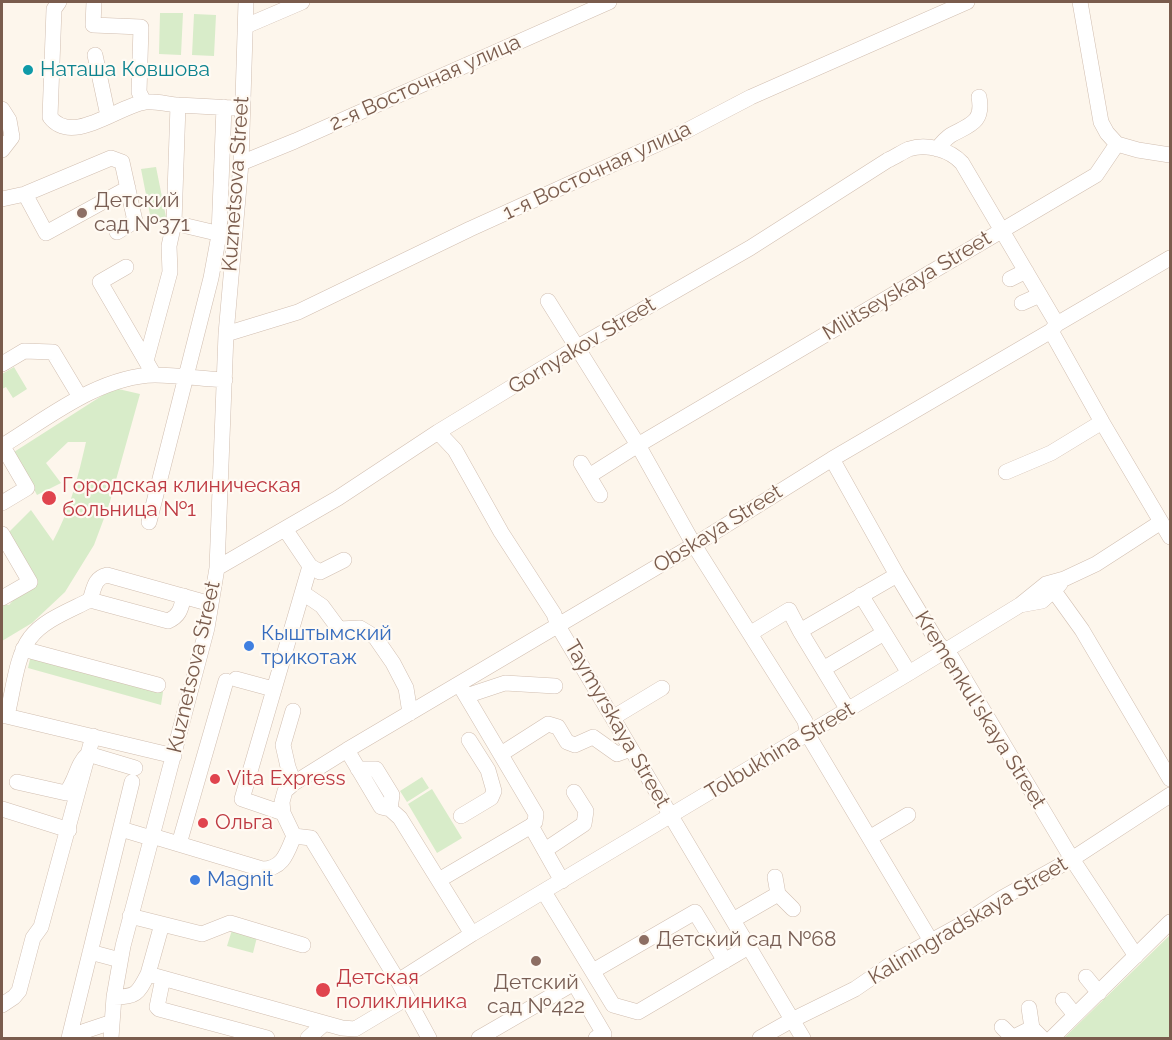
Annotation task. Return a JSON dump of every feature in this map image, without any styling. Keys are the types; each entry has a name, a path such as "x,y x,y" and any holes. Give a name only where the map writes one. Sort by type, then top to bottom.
{"street":[{"path":"59,2 54,9 50,117 55,123 67,128 80,127 144,102 243,108"},
{"path":"94,2 93,25 141,27 139,92 144,102"},
{"name":"Kuznetsova Street","path":"111,1038 120,960 204,639 217,568 225,380 227,236 240,163 246,2"},
{"path":"246,26 302,2"},
{"name":"2-я Восточная улица","path":"240,163 295,141 609,2"},
{"name":"1-я Восточная улица","path":"226,334 298,312 684,132 751,97 967,2"},
{"path":"1080,2 1101,122 1107,133 1117,144 1170,155"},
{"path":"95,55 108,116"},
{"path":"937,149 951,135 963,130 976,120 981,105 980,97"},
{"path":"146,362 170,272 169,246 174,223 178,105"},
{"path":"149,522 211,278 227,236 224,107"},
{"path":"2,109 9,120 12,137 2,150"},
{"name":"Militseyskaya Street","path":"600,495 585,469 638,445 1096,175 1117,144"},
{"name":"Gornyakov Street","path":"217,568 338,498 438,432 576,348 750,248 888,160 911,149 937,149 954,154 962,163 1002,230"},
{"path":"2,199 25,194 111,158 122,162 135,221 117,232"},
{"path":"25,194 46,233 128,188"},
{"path":"174,223 227,236"},
{"path":"1002,230 1040,295 1102,422 1167,528 1059,585 1082,630 1170,779"},
{"name":"Obskaya Street","path":"294,783 410,713 463,690 558,626 832,459 1170,258"},
{"path":"126,267 100,282 154,375"},
{"path":"1010,279 1026,271"},
{"path":"1022,303 1040,295"},
{"path":"548,301 638,445 694,545 805,721 808,735 871,837 931,941"},
{"path":"2,364 24,351 53,352 81,397"},
{"path":"2,503 27,488 2,446 81,397 129,379 154,375 225,380"},
{"path":"1006,472 1051,453 1102,422"},
{"name":"Taymyrskaya Street","path":"438,432 455,450 501,532 554,614 558,626 803,1038"},
{"name":"Kremenkul'skaya Street","path":"832,459 938,643 952,658 1072,859 1136,956"},
{"path":"285,529 310,566 321,572 344,560"},
{"path":"2,534 30,582 2,598"},
{"path":"283,813 242,799 310,566"},
{"path":"90,600 96,582 100,577 107,575 211,604"},
{"path":"801,631 897,575"},
{"name":"Tolbukhina Street","path":"398,981 472,934 808,735 1020,605 1042,601 1059,585"},
{"path":"303,594 322,606 339,629 360,628 375,637 393,663 406,688 410,713"},
{"path":"861,595 909,673"},
{"path":"174,756 4,715 23,649 31,636 46,623 90,600 168,621 176,618 184,596"},
{"path":"751,633 789,610 848,710"},
{"path":"823,669 884,633"},
{"path":"23,649 158,685"},
{"path":"179,844 231,680 273,689"},
{"path":"439,880 535,822 536,814 463,690 505,683 555,686"},
{"path":"614,717 662,688"},
{"path":"121,829 262,869 271,869 284,861 294,836 283,813 282,802 285,791 294,783 283,745 293,711"},
{"path":"488,770 548,724 558,727 567,742 575,745 593,737 617,754 632,749"},
{"path":"2,1005 19,991 33,938 41,927 93,736"},
{"path":"461,816 493,795 494,791 488,770 469,740"},
{"path":"347,750 381,807 390,809 399,818 472,934"},
{"path":"71,1038 134,775 88,754"},
{"path":"17,782 66,793 74,783 80,761 88,754"},
{"path":"545,850 584,824 586,811 574,792"},
{"name":"Kaliningradskaya Street","path":"770,1037 792,1020 855,989 900,958 1072,859 1170,795"},
{"path":"2,809 69,830"},
{"path":"871,837 908,815"},
{"path":"531,826 562,881"},
{"path":"294,836 311,838 398,981 429,1038"},
{"path":"775,877 778,894 793,909"},
{"path":"544,892 613,1005 638,1012 750,946"},
{"path":"733,920 778,894"},
{"path":"593,971 695,912 725,961"},
{"path":"130,916 202,934 230,924 303,945"},
{"path":"1052,1038 1170,921"},
{"path":"162,924 156,976 157,1007 267,1038"},
{"path":"90,952 120,960"},
{"path":"156,976 358,1034 406,998"},
{"path":"114,997 129,997 156,976"},
{"path":"1086,977 1099,993"},
{"path":"479,1038 574,983 604,1034 596,1038"},
{"path":"1063,1000 1075,1015"},
{"path":"1009,1034 1037,1033 1029,1008"},
{"path":"71,1038 85,1030 112,1022"},
{"path":"308,1038 324,1024"}],"green space":[{"path":"160,13 183,13 181,55 159,54"},
{"path":"194,14 216,15 214,56 192,55"},
{"path":"156,167 167,222 152,225 141,169"},
{"path":"14,367 27,389 13,398 6,387 2,389 2,374"},
{"path":"114,388 140,394 109,505 94,545 65,592 32,623 2,641 2,604 9,605 32,580 9,532 31,510 53,541 77,481 86,442 68,442 46,463 61,483 37,495 14,452"},
{"path":"31,655 163,692 161,705 28,668"},
{"path":"422,777 429,788 407,802 400,791"},
{"path":"432,789 462,838 437,853 408,804"},
{"path":"232,930 257,937 253,953 227,946"},
{"path":"1170,935 1170,1038 1064,1038"}],"place":[{"name":"Наташа Ковшова","path":"28,70"},
{"name":"Детский сад №371","path":"82,213"},
{"name":"Городская клиническая больница №1","path":"49,498"},
{"name":"Кыштымский трикотаж","path":"249,646"},
{"name":"Vita Express","path":"215,779"},
{"name":"Ольга","path":"203,823"},
{"name":"Magnit","path":"195,880"},
{"name":"Детский сад №68","path":"644,940"},
{"name":"Детский сад №422","path":"536,961"},
{"name":"Детская поликлиника","path":"323,990"}]}
